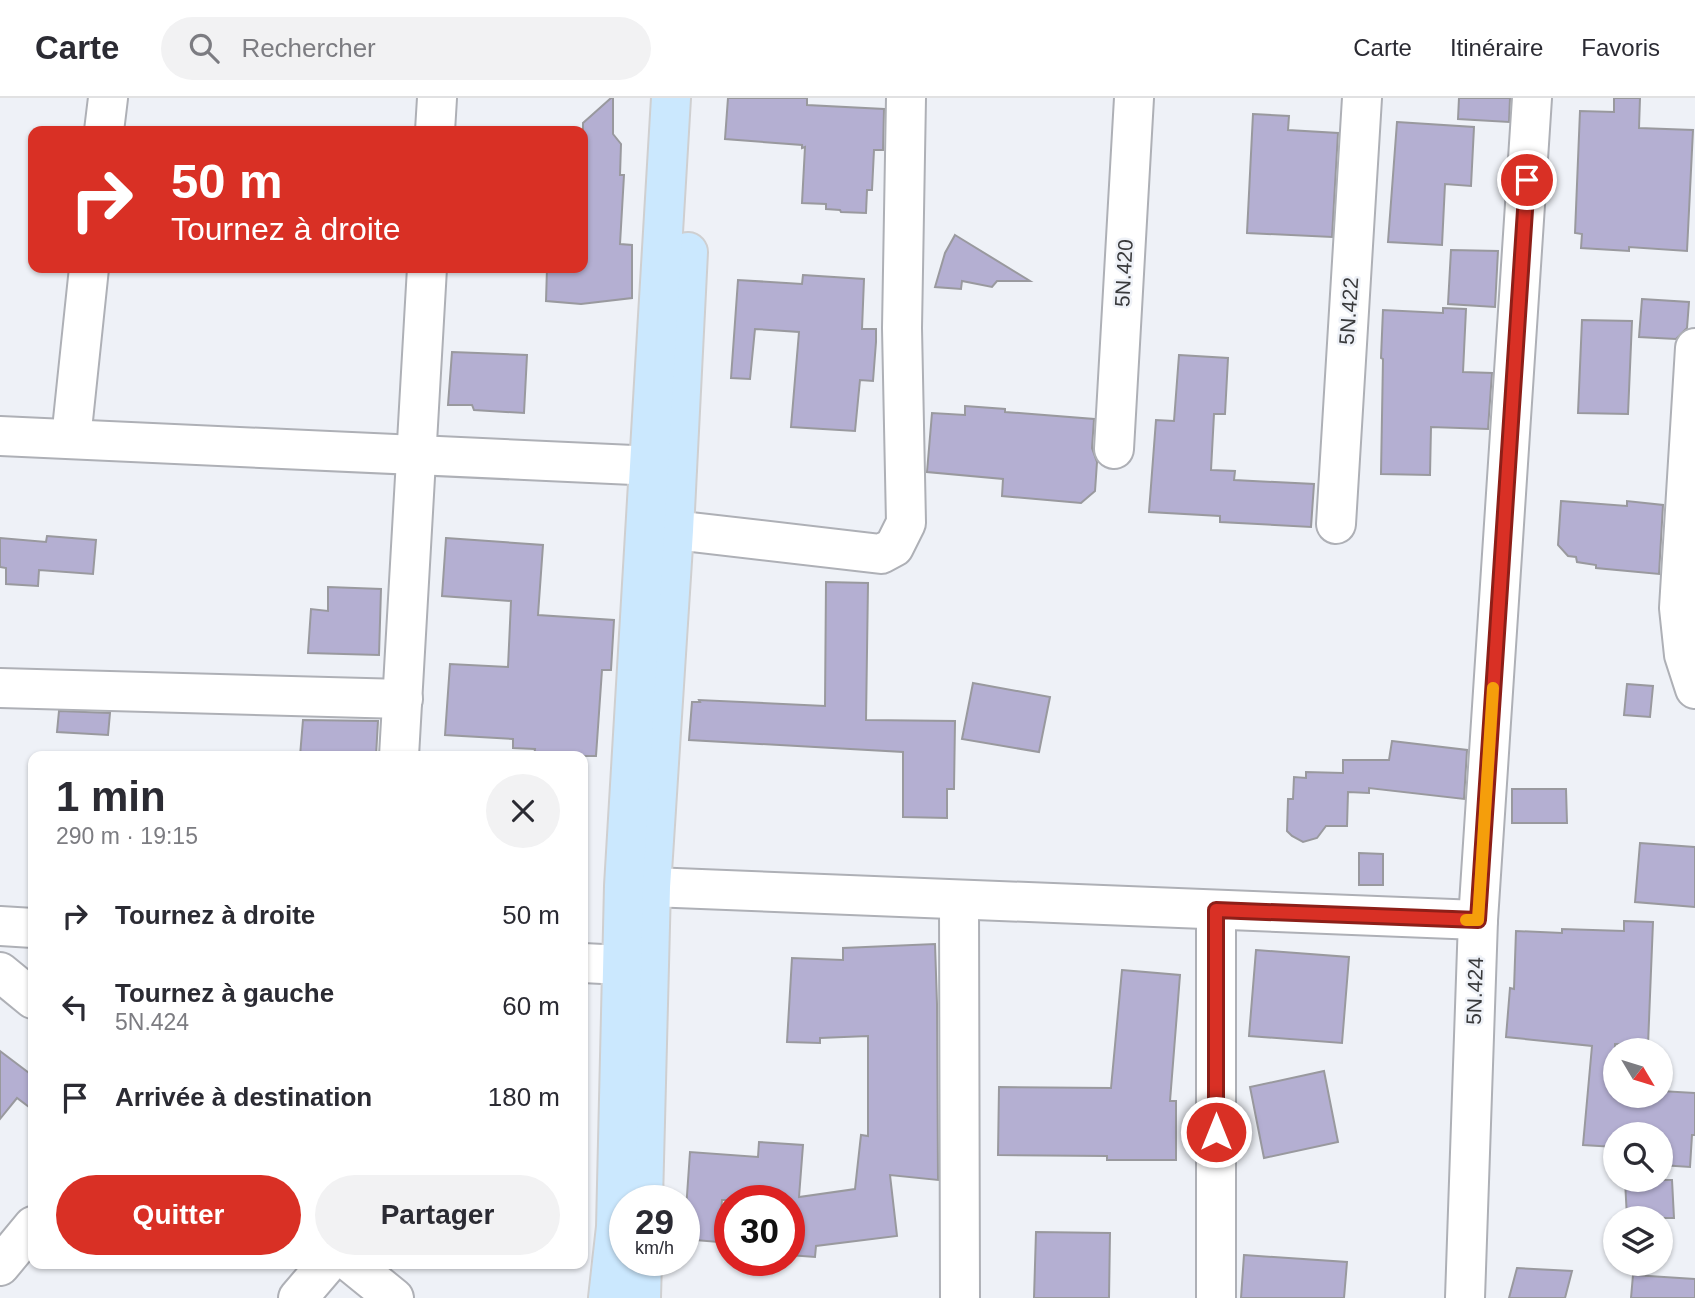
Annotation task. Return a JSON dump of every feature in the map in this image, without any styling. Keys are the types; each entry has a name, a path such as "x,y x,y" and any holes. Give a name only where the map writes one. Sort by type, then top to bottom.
{"main road":[{"path":"643,1185 651,887 674,530 662,466 671,98"},
{"path":"608,1298 615,1227 624,886 696,98"},
{"path":"641,1298 642,1276"}],"street":[{"path":"105,126 108,98"},
{"path":"435,126 437,98"},
{"path":"674,530 881,554 894,547 906,523 902,328 906,98"},
{"name":"5N.420","path":"1115,449 1134,98"},
{"name":"5N.422","path":"1336,524 1362,98"},
{"name":"5N.424","path":"1465,1298 1478,920 1532,98"},
{"path":"71,439 88,273"},
{"path":"400,751 427,273"},
{"path":"1695,348 1679,608 1684,655 1695,689"},
{"path":"0,436 662,466"},
{"path":"0,688 403,699"},
{"path":"651,887 1478,920"},
{"path":"959,901 960,1298"},
{"path":"1216,910 1216,1298"},
{"path":"0,926 28,928"},
{"path":"588,963 622,965"},
{"path":"0,972 28,995"},
{"path":"0,1266 28,1232"},
{"path":"298,1298 323,1269"},
{"path":"358,1269 394,1298"}],"building":[{"path":"613,98 613,134 621,144 620,175 624,175 620,244 632,245 632,298 581,304 546,301 547,273 588,273 588,126 583,126 583,123"},
{"path":"728,98 807,98 807,105 884,109 883,150 874,150 872,190 867,190 866,213 841,212 826,209 826,204 802,203 805,147 802,148 802,145 725,139"},
{"path":"1459,98 1510,98 1509,122 1458,119"},
{"path":"1614,98 1640,98 1639,128 1693,130 1687,251 1629,247 1629,251 1581,248 1582,234 1575,233 1580,111 1614,112"},
{"path":"1253,114 1289,116 1288,130 1338,133 1332,237 1247,233"},
{"path":"1397,122 1474,127 1471,186 1445,184 1442,245 1388,242"},
{"path":"955,235 1030,281 997,281 992,287 962,281 961,289 935,287 945,253"},
{"path":"1451,250 1498,251 1495,307 1448,304"},
{"path":"803,275 864,279 862,329 876,329 876,342 873,381 860,380 855,431 791,427 799,332 755,329 750,379 731,378 738,280 802,284"},
{"path":"1642,299 1689,302 1687,328 1676,339 1639,337"},
{"path":"1443,308 1466,309 1463,372 1492,373 1488,429 1431,427 1430,475 1381,474 1383,310 1443,313"},
{"path":"1582,320 1632,321 1628,414 1578,413"},
{"path":"452,352 527,355 524,413 474,410 472,405 448,405"},
{"path":"1179,355 1228,358 1225,414 1214,414 1211,470 1235,471 1234,480 1314,484 1311,527 1220,522 1220,516 1149,512 1156,420 1174,421"},
{"path":"965,406 1094,419 1092,448 1097,462 1095,491 1081,503 1002,496 1003,479 927,472 932,413 965,415"},
{"path":"1561,501 1627,506 1627,501 1663,505 1659,574 1596,568 1596,565 1577,562 1576,557 1568,556 1558,545"},
{"path":"47,536 96,540 93,574 39,570 38,586 6,584 6,568 0,567 0,538 46,542"},
{"path":"446,538 543,545 538,615 614,620 611,670 602,670 596,756 588,756 588,751 535,751 513,748 513,739 445,735 450,664 508,667 511,601 442,596"},
{"path":"826,582 868,583 866,720 955,721 954,789 947,789 947,818 903,817 903,752 689,740 692,702 700,702 699,700 825,706"},
{"path":"328,587 381,589 379,655 308,653 311,609 328,611"},
{"path":"973,683 1050,697 1039,752 962,739"},
{"path":"1627,684 1653,686 1650,717 1624,715"},
{"path":"59,711 110,713 108,735 57,732"},
{"path":"303,720 378,721 376,751 300,751"},
{"path":"1392,741 1467,750 1464,799 1369,788 1369,793 1348,792 1347,826 1326,826 1317,838 1303,842 1287,831 1288,799 1293,799 1294,777 1306,778 1306,772 1343,773 1343,760 1389,760"},
{"path":"1512,789 1566,789 1567,823 1512,823"},
{"path":"1640,843 1695,847 1695,907 1635,902"},
{"path":"1359,853 1383,854 1383,885 1359,885"},
{"path":"1624,921 1653,922 1648,1038 1603,1038 1603,1108 1673,1108 1673,1092 1695,1093 1695,1135 1692,1135 1690,1167 1673,1166 1673,1122 1603,1122 1603,1146 1583,1145 1592,1046 1506,1037 1510,988 1514,989 1516,931 1624,931"},
{"path":"935,944 938,1180 890,1175 897,1236 816,1246 815,1257 805,1256 805,1196 855,1189 861,1135 868,1136 868,1036 820,1038 820,1043 787,1042 792,958 843,960 843,948"},
{"path":"1256,950 1349,957 1342,1043 1249,1036"},
{"path":"1122,970 1180,975 1170,1101 1176,1101 1176,1160 998,1155 999,1087 1111,1088"},
{"path":"0,1051 28,1072 28,1106 17,1098 0,1119"},
{"path":"1324,1071 1338,1142 1264,1158 1250,1087"},
{"path":"759,1142 803,1145 800,1185 714,1185 714,1242 700,1240 700,1185 688,1185 690,1152 758,1157"},
{"path":"1626,1192 1673,1192 1674,1218 1673,1206 1626,1206"},
{"path":"1036,1232 1110,1233 1109,1298 1034,1298"},
{"path":"1244,1255 1347,1262 1344,1298 1241,1298"},
{"path":"1517,1268 1572,1271 1565,1298 1509,1298"},
{"path":"1633,1276 1695,1279 1695,1298 1631,1298"}],"slow traffic":[{"path":"1466,920 1478,920 1493,688"}],"route":[{"path":"1216,1132 1216,910 1478,920 1527,180"}]}
